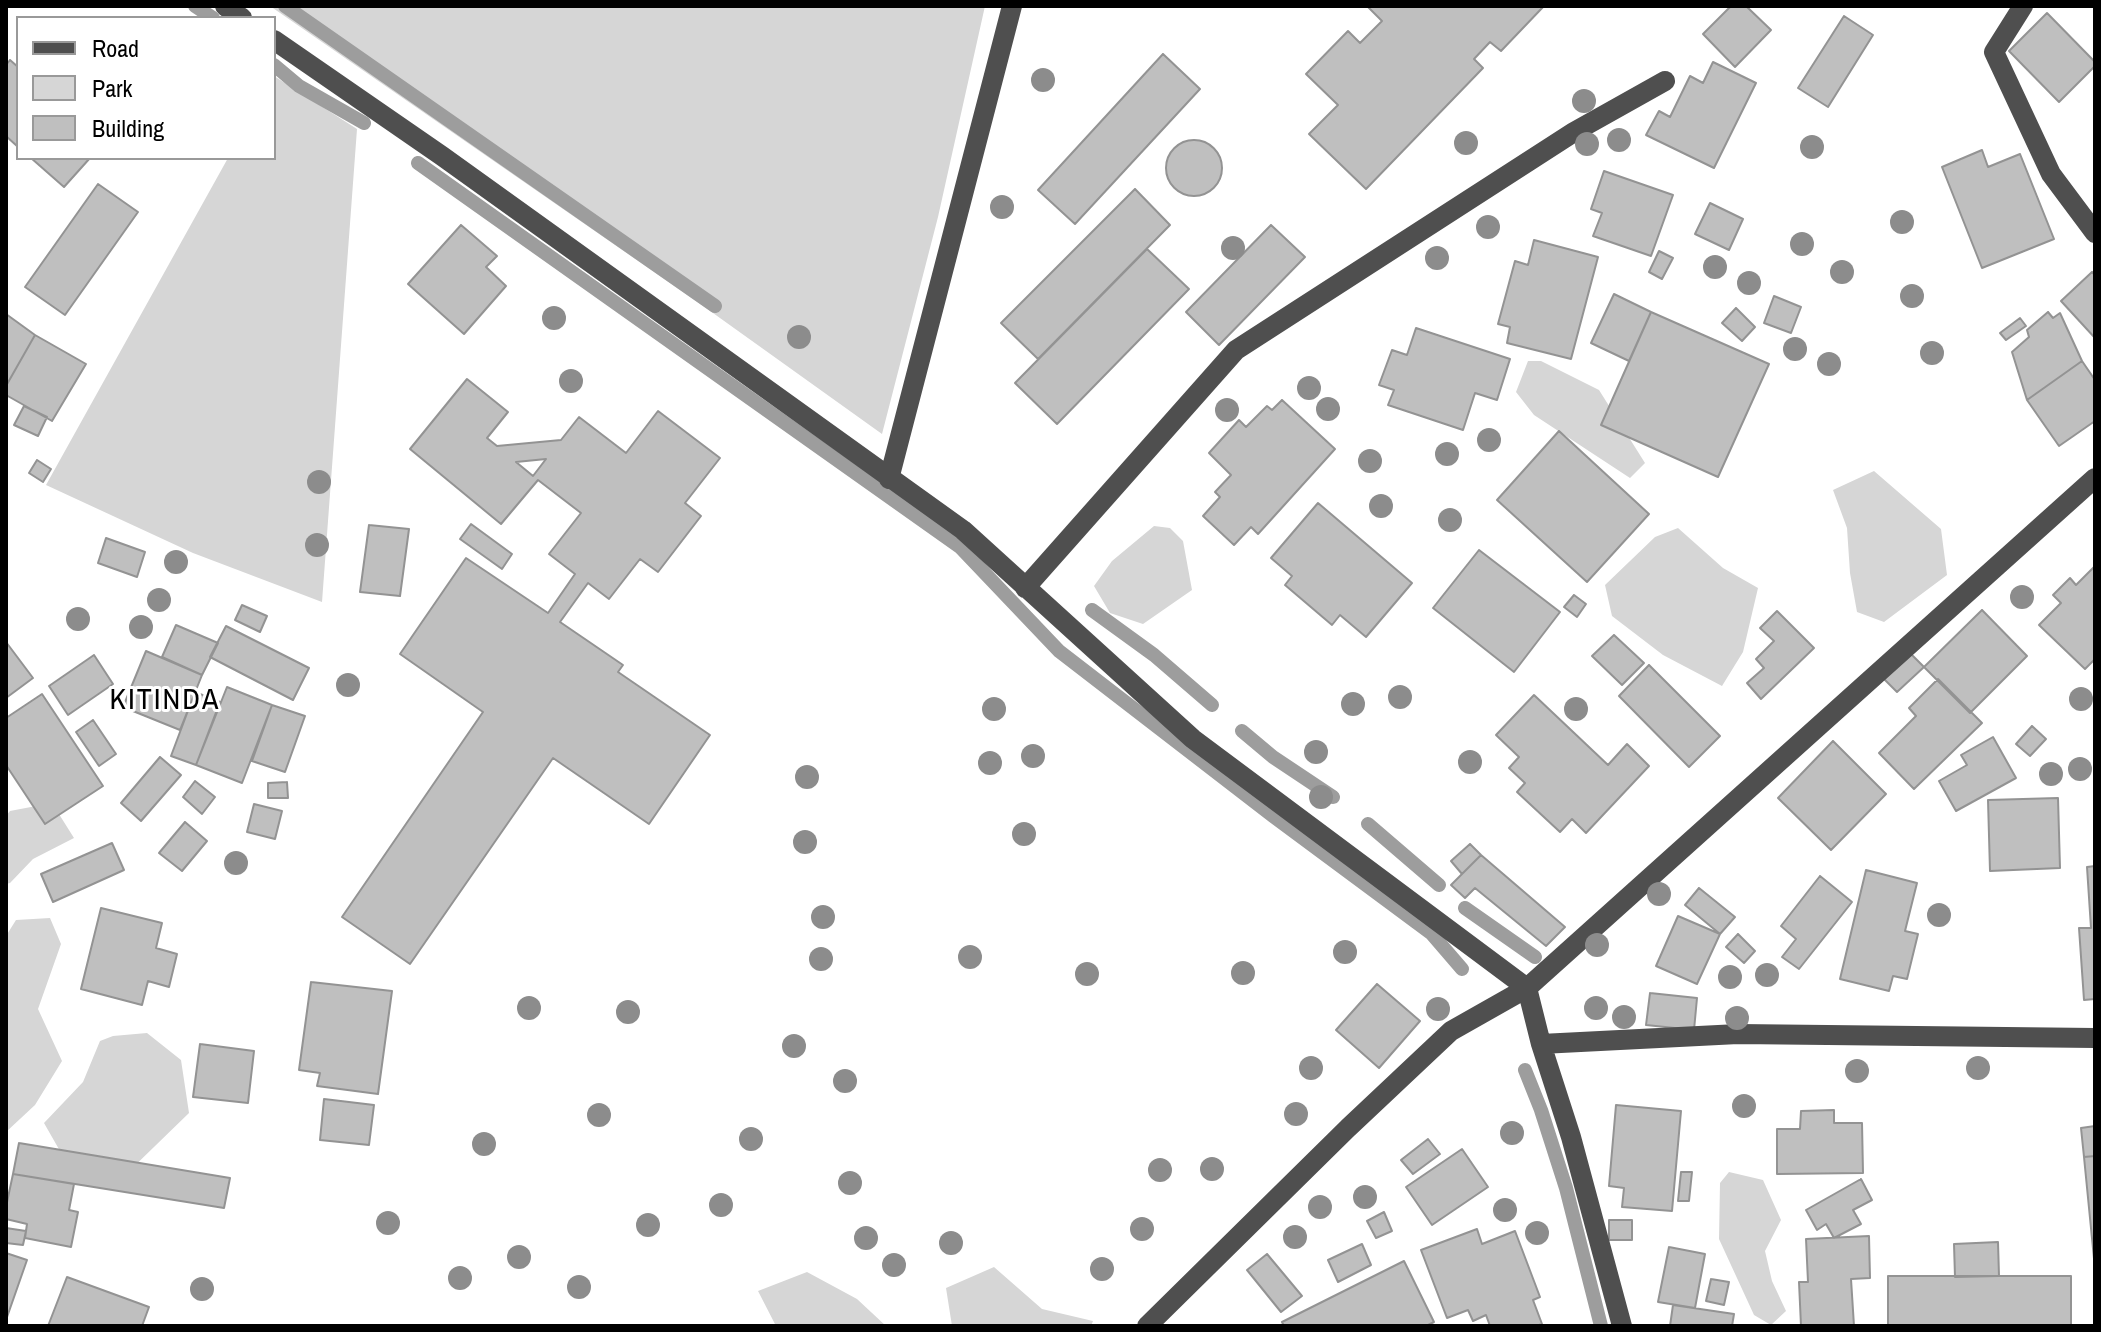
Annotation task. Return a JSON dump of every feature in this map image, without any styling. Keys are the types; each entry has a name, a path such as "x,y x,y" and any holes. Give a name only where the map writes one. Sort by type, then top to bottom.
{"street":[{"path":"889,479 1012,6"},
{"path":"2023,6 1994,52 2051,174 2095,233"},
{"path":"276,41 442,156 963,530 1193,739 1527,988 1622,1326"},
{"path":"1025,588 1236,350 1574,132 1665,81"},
{"path":"1147,1326 1451,1031 1527,988 2095,478"},
{"path":"1541,1044 1738,1034 2095,1038"}],"green space":[{"path":"270,6 985,6 938,217 882,434 706,308"},
{"path":"276,77 357,129 322,602 193,553 46,485 227,160 276,160"},
{"path":"1528,361 1541,361 1599,390 1645,463 1630,478 1534,415 1516,392"},
{"path":"1874,471 1941,529 1947,575 1884,622 1857,612 1847,528 1833,490"},
{"path":"1154,526 1170,528 1183,541 1192,590 1143,624 1110,613 1094,586 1112,561"},
{"path":"1678,528 1723,568 1758,588 1743,652 1722,686 1663,655 1612,616 1605,585 1655,537"},
{"path":"52,803 74,838 33,859 6,884 6,816 10,811"},
{"path":"50,918 61,944 38,1009 62,1061 35,1105 6,1132 6,936 16,920"},
{"path":"147,1033 181,1060 189,1113 120,1180 68,1165 44,1123 83,1082 100,1041 113,1036"},
{"path":"1729,1172 1763,1180 1781,1220 1765,1251 1772,1281 1786,1311 1771,1325 1754,1315 1719,1239 1720,1183"},
{"path":"994,1267 1042,1309 1093,1321 1091,1326 952,1326 946,1288"},
{"path":"807,1272 857,1299 886,1326 776,1326 758,1291"}],"building":[{"path":"1367,6 1544,6 1501,51 1490,42 1474,59 1483,68 1366,189 1309,134 1338,105 1306,74 1348,31 1360,43 1382,21"},
{"path":"1731,6 1746,6 1771,30 1735,67 1703,34"},
{"path":"2047,13 2095,62 2095,66 2059,102 2009,51"},
{"path":"1844,16 1873,35 1828,107 1798,88"},
{"path":"1163,54 1200,89 1075,224 1038,190"},
{"path":"10,60 16,65 16,145 6,136 6,65"},
{"path":"1713,62 1756,83 1714,168 1646,135 1659,111 1670,117 1690,76 1703,83"},
{"path":"1194,140 1214,148 1222,168 1214,188 1194,196 1174,188 1166,168 1174,148"},
{"path":"1982,150 1988,167 2020,154 2054,239 1982,268 1942,167"},
{"path":"33,160 88,160 64,187"},
{"path":"1604,171 1673,195 1651,256 1593,236 1602,213 1591,209"},
{"path":"98,184 138,212 65,315 25,287"},
{"path":"1135,189 1170,225 1038,359 1001,323"},
{"path":"1710,203 1743,219 1729,250 1695,234"},
{"path":"461,225 497,256 486,267 506,286 464,334 408,284"},
{"path":"1271,225 1305,257 1219,345 1186,312"},
{"path":"1534,240 1598,257 1571,359 1507,343 1510,327 1498,324 1515,261 1528,265"},
{"path":"1147,249 1189,289 1057,424 1015,383"},
{"path":"1659,251 1673,258 1662,279 1649,272"},
{"path":"2092,272 2095,275 2095,338 2061,301"},
{"path":"1614,294 1651,312 1629,361 1591,343"},
{"path":"1774,296 1801,307 1791,333 1764,323"},
{"path":"1736,308 1755,327 1742,341 1722,323"},
{"path":"1651,312 1769,364 1718,477 1601,425"},
{"path":"2048,312 2053,318 2060,313 2082,361 2027,400 2012,352 2029,337 2027,330"},
{"path":"6,314 35,335 6,386"},
{"path":"2020,318 2026,326 2006,340 2000,333"},
{"path":"1416,328 1510,359 1497,400 1475,393 1463,430 1388,405 1394,390 1379,385 1392,350 1407,355"},
{"path":"35,335 86,364 52,421 6,395 6,386"},
{"path":"2082,361 2095,380 2095,421 2059,446 2027,400"},
{"path":"467,379 508,412 487,438 497,446 561,440 579,417 626,453 658,411 720,458 685,503 701,516 658,572 640,559 609,599 588,583 560,622 623,665 618,672 710,735 649,824 553,758 410,964 342,917 483,712 400,654 466,558 548,613 575,574 549,554 581,513 538,480 501,524 410,449","holes":["546,459 533,476 516,462"]},
{"path":"1282,400 1335,449 1258,534 1251,527 1234,545 1203,516 1220,497 1215,492 1231,475 1209,453 1239,420 1246,427 1267,406 1272,410"},
{"path":"24,406 47,417 38,436 14,425"},
{"path":"1559,431 1649,514 1587,582 1497,500"},
{"path":"37,460 51,469 43,482 29,473"},
{"path":"1318,503 1412,583 1366,637 1340,615 1332,625 1285,585 1292,576 1271,558"},
{"path":"471,524 512,554 502,569 460,539"},
{"path":"369,525 409,529 400,596 360,592"},
{"path":"106,538 145,552 137,577 98,563"},
{"path":"1479,550 1560,612 1514,672 1433,608"},
{"path":"2095,566 2095,659 2085,669 2039,625 2061,603 2053,595 2070,578 2076,585"},
{"path":"1574,595 1586,604 1577,617 1564,607"},
{"path":"242,605 267,616 260,632 235,620"},
{"path":"1982,610 2027,656 1970,713 1924,667"},
{"path":"1777,611 1814,648 1761,699 1747,683 1764,668 1756,659 1774,641 1760,628"},
{"path":"176,625 218,643 202,675 162,657"},
{"path":"226,626 309,668 293,700 210,657"},
{"path":"1614,635 1644,663 1622,685 1592,656"},
{"path":"6,642 33,678 6,698"},
{"path":"146,651 202,675 180,730 123,707"},
{"path":"1910,653 1924,667 1897,692 1883,678"},
{"path":"94,655 113,684 68,715 49,686"},
{"path":"1649,665 1720,736 1689,767 1619,696"},
{"path":"1938,679 1982,723 1914,789 1879,753 1916,716 1909,708"},
{"path":"227,687 272,705 242,783 196,765"},
{"path":"195,692 220,702 196,765 171,756"},
{"path":"42,694 103,786 45,824 6,765 6,718"},
{"path":"1534,695 1608,765 1627,744 1649,766 1586,833 1572,819 1560,832 1517,792 1525,783 1509,768 1519,757 1496,735"},
{"path":"272,705 305,716 285,772 252,761"},
{"path":"93,720 116,754 99,766 76,732"},
{"path":"2032,726 2046,739 2030,756 2016,744"},
{"path":"1993,737 2016,778 1956,811 1939,781 1967,765 1961,755"},
{"path":"1833,741 1886,794 1831,850 1778,798"},
{"path":"160,757 181,775 141,821 121,803"},
{"path":"195,781 215,797 202,814 183,797"},
{"path":"287,782 288,798 268,798 268,783"},
{"path":"2058,798 2060,868 1990,871 1988,800"},
{"path":"254,804 282,811 275,839 247,832"},
{"path":"185,822 207,841 182,871 159,853"},
{"path":"112,843 124,870 53,902 41,874"},
{"path":"1470,844 1481,855 1462,874 1451,861"},
{"path":"1481,855 1565,927 1546,946 1475,888 1465,898 1451,885"},
{"path":"2095,866 2095,999 2084,1000 2079,928 2091,928 2087,867"},
{"path":"1866,870 1917,883 1905,931 1918,934 1907,979 1893,976 1889,991 1840,979"},
{"path":"1820,876 1852,902 1799,969 1782,957 1796,939 1781,926"},
{"path":"1699,888 1735,917 1720,934 1685,905"},
{"path":"101,908 162,923 156,948 177,954 169,987 148,981 142,1005 81,989"},
{"path":"1678,916 1720,934 1697,984 1656,966"},
{"path":"1738,934 1755,951 1744,963 1726,947"},
{"path":"311,982 392,991 378,1094 317,1086 320,1073 299,1070"},
{"path":"1377,984 1420,1021 1379,1068 1336,1030"},
{"path":"1650,993 1697,998 1694,1030 1646,1025"},
{"path":"200,1044 254,1051 248,1103 193,1097"},
{"path":"324,1099 374,1105 369,1145 320,1140"},
{"path":"1616,1105 1681,1111 1672,1211 1622,1207 1624,1188 1609,1186"},
{"path":"1834,1110 1834,1123 1862,1123 1863,1173 1777,1174 1777,1129 1800,1129 1801,1111"},
{"path":"2095,1126 2095,1156 2084,1157 2081,1128"},
{"path":"1428,1139 1440,1154 1413,1174 1401,1160"},
{"path":"19,1143 230,1178 224,1208 13,1174"},
{"path":"1462,1149 1488,1187 1432,1225 1406,1187"},
{"path":"2095,1156 2095,1269 2084,1157"},
{"path":"1681,1172 1692,1172 1689,1201 1678,1201"},
{"path":"13,1174 74,1184 69,1210 78,1212 71,1247 25,1238 27,1224 6,1219"},
{"path":"1861,1179 1872,1200 1853,1210 1861,1224 1834,1238 1826,1224 1817,1230 1806,1210"},
{"path":"1384,1212 1392,1231 1376,1238 1367,1221"},
{"path":"1609,1220 1632,1220 1632,1240 1609,1240"},
{"path":"6,1228 26,1231 23,1245 6,1243"},
{"path":"1477,1229 1482,1244 1515,1231 1540,1297 1533,1300 1542,1324 1490,1326 1486,1315 1473,1321 1468,1310 1447,1318 1421,1250"},
{"path":"1869,1236 1870,1278 1851,1279 1854,1326 1801,1326 1799,1282 1808,1282 1806,1239"},
{"path":"1998,1242 1999,1276 1955,1277 1954,1244"},
{"path":"1362,1244 1371,1265 1338,1282 1328,1260"},
{"path":"1669,1247 1705,1254 1695,1308 1658,1302"},
{"path":"6,1253 27,1260 6,1320"},
{"path":"1267,1254 1302,1296 1281,1312 1247,1270"},
{"path":"1404,1261 1434,1322 1426,1326 1284,1326 1282,1322"},
{"path":"1888,1276 2071,1276 2071,1326 1888,1326"},
{"path":"67,1277 149,1307 142,1326 48,1326"},
{"path":"1711,1279 1729,1282 1724,1305 1706,1301"},
{"path":"1673,1305 1734,1314 1732,1326 1670,1326"}],"waterway":[{"path":"195,6 210,16"},
{"path":"285,6 715,306"},
{"path":"276,67 299,86 364,123"},
{"path":"418,163 960,547 1059,651 1431,933 1462,969"},
{"path":"1092,610 1154,655 1212,705"},
{"path":"1242,731 1273,757 1333,797"},
{"path":"1368,824 1439,885"},
{"path":"1465,908 1535,957"},
{"path":"1525,1070 1566,1188 1601,1326"}],"district":[{"name":"KITINDA","path":"165,701"}]}
